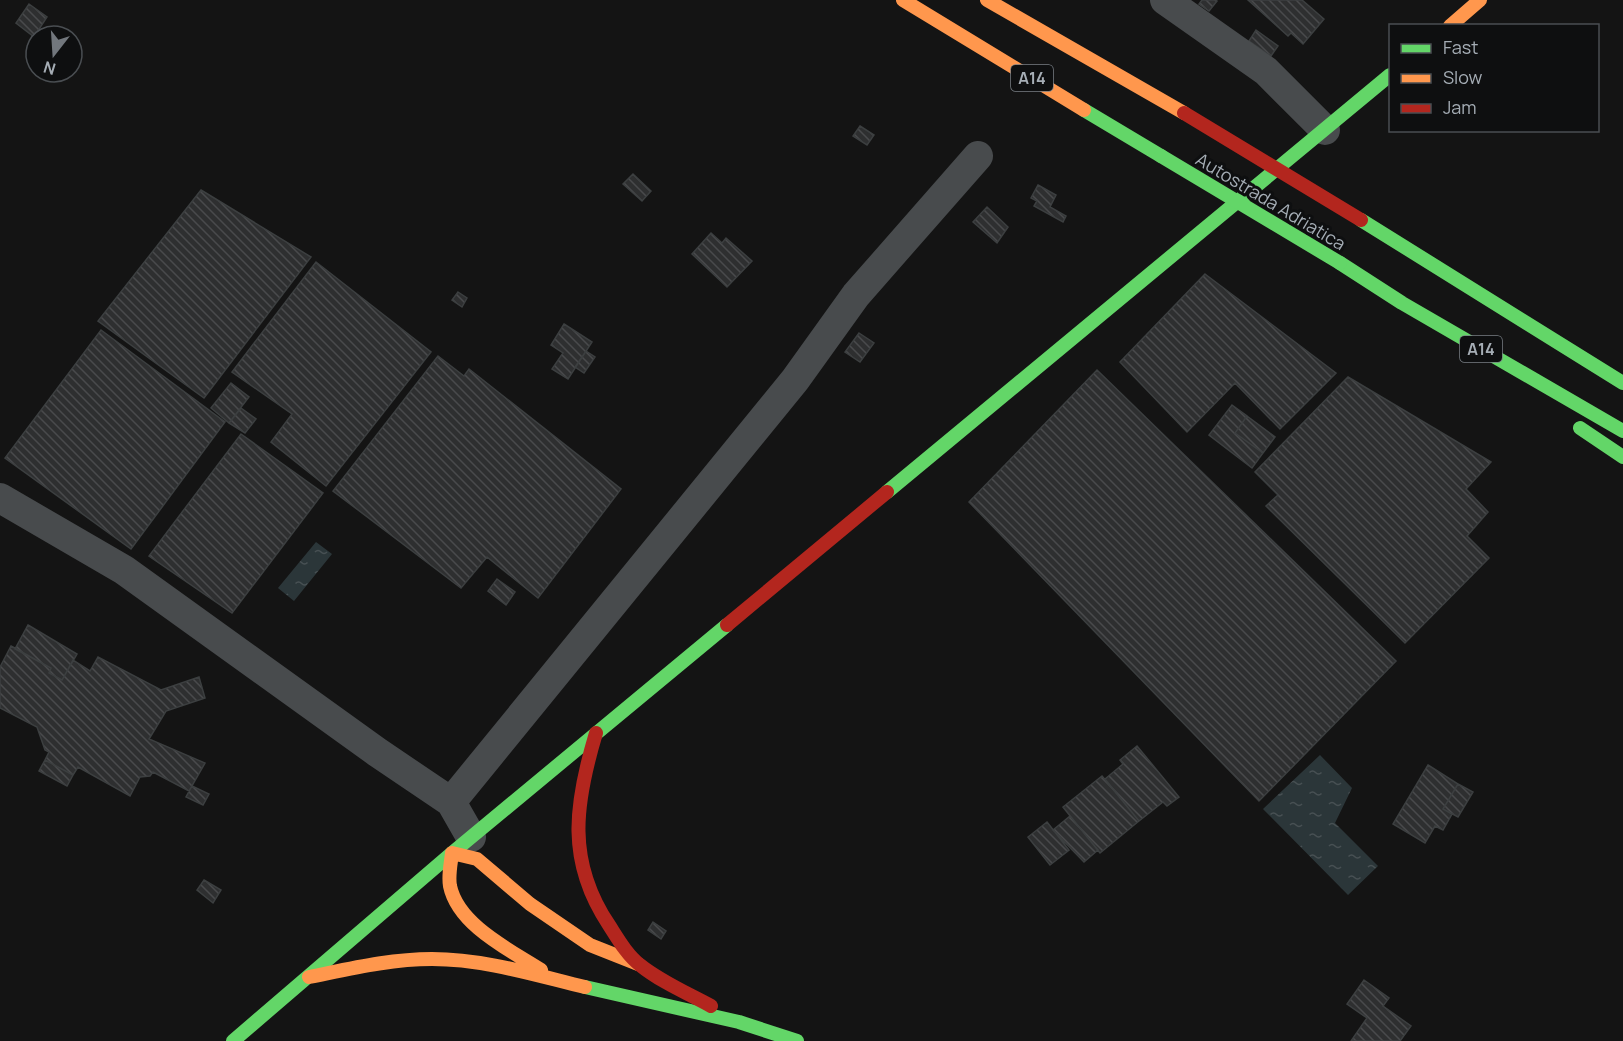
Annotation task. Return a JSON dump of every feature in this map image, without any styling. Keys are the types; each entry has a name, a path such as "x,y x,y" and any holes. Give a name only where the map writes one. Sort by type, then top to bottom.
{"main road":[{"name":"Autostrada Adriatica","path":"903,0 1340,263 1402,303 1623,430"},
{"name":"Autostrada Adriatica","path":"987,0 1184,113 1623,383"},
{"path":"1452,24 1480,0"},
{"path":"233,1041 461,845 1389,76"},
{"name":"A14","path":"1402,303 1459,350 1508,381"},
{"path":"1566,419 1623,457"},
{"path":"596,733 578,795 578,857 583,877 603,918 638,964"},
{"path":"461,845 530,904 590,945 638,964 739,1022"},
{"path":"461,845 450,886 460,905 485,932 556,980"},
{"path":"309,977 399,958 438,956 476,962 739,1022 797,1041"}],"street":[{"path":"1165,0 1266,71 1325,130"},
{"path":"451,802 795,380 856,295 978,156"},
{"path":"0,498 124,570 377,752 451,802 461,845"}],"water":[{"path":"316,542 332,554 294,601 278,588"},
{"path":"1320,755 1352,788 1335,823 1378,866 1348,895 1263,809"}],"building":[{"path":"1202,0 1217,1 1209,11 1199,4"},
{"path":"1248,0 1302,0 1324,19 1303,44 1291,33 1288,36"},
{"path":"29,4 47,17 42,24 24,24 24,29 16,23"},
{"path":"1256,30 1278,46 1271,56 1249,41"},
{"path":"860,126 874,135 867,145 853,136"},
{"path":"633,174 651,191 642,201 623,184"},
{"path":"1038,185 1056,195 1050,207 1066,216 1063,222 1034,206 1037,201 1031,198"},
{"path":"201,190 311,257 204,398 98,321"},
{"path":"987,207 1008,227 997,243 973,222"},
{"path":"711,233 722,243 726,238 752,261 727,287 692,254"},
{"path":"316,262 431,352 326,486 271,442 292,414 232,372"},
{"path":"1205,274 1336,373 1280,429 1235,383 1187,432 1120,362"},
{"path":"458,292 467,298 462,307 452,300"},
{"path":"564,324 592,342 568,379 552,369 563,353 551,345"},
{"path":"101,330 225,422 131,549 5,458"},
{"path":"859,333 874,343 860,362 845,352"},
{"path":"586,351 595,357 584,373 575,367"},
{"path":"438,356 464,376 469,369 621,489 538,598 487,557 461,588 333,491"},
{"path":"1097,370 1396,661 1259,801 969,502"},
{"path":"1348,377 1491,462 1466,489 1488,512 1467,536 1489,558 1405,643 1266,506 1278,495 1255,472"},
{"path":"231,383 249,397 229,423 211,408"},
{"path":"1232,405 1247,416 1235,433 1263,453 1252,468 1209,435"},
{"path":"241,408 256,419 245,433 229,423"},
{"path":"1247,416 1275,437 1263,453 1235,433"},
{"path":"241,434 323,493 232,613 149,556"},
{"path":"497,579 515,592 506,605 488,591"},
{"path":"28,625 77,654 62,680 49,673 51,668 15,649"},
{"path":"11,646 51,668 49,673 62,680 73,660 90,671 98,657 161,690 199,677 205,698 166,711 149,739 205,763 189,791 153,772 150,776 140,777 130,796 78,767 73,775 45,760 49,752 45,750 37,727 0,708 0,667"},
{"path":"1137,746 1179,797 1167,806 1163,802 1139,821 1105,779 1123,764 1120,760"},
{"path":"45,760 73,775 67,786 39,771"},
{"path":"1428,765 1458,784 1443,809 1452,814 1443,830 1435,826 1425,843 1393,824"},
{"path":"1102,776 1139,821 1100,853 1063,807"},
{"path":"1458,784 1473,792 1458,817 1443,809"},
{"path":"192,786 209,794 203,805 186,797"},
{"path":"1070,816 1098,850 1084,862 1053,830"},
{"path":"1047,822 1069,850 1050,865 1028,837"},
{"path":"204,880 221,890 213,903 197,890"},
{"path":"653,922 666,931 661,939 648,930"},
{"path":"1364,980 1389,998 1383,1006 1411,1026 1400,1041 1351,1041 1367,1018 1347,1004"}],"traffic: fast":[{"path":"887,492 1389,76"},
{"path":"1084,110 1161,156"},
{"path":"1161,156 1340,263"},
{"path":"1361,220 1623,383"},
{"path":"1340,263 1402,303 1623,431"},
{"path":"1580,428 1623,457"},
{"path":"233,1041 452,853 727,625"},
{"path":"585,987 739,1022 797,1041"}],"traffic: slow":[{"path":"903,0 1084,110"},
{"path":"987,0 1184,113"},
{"path":"1452,24 1480,0"},
{"path":"541,970 487,935 463,913 450,886 452,853 477,859 530,904 590,945 638,964"},
{"path":"309,977 385,963 432,959 490,965 585,987"}],"traffic: jam":[{"path":"1184,113 1361,220"},
{"path":"727,625 887,492"},
{"path":"596,733 583,784 578,831 580,855 595,901 619,941 635,961 665,982 711,1006"}]}
